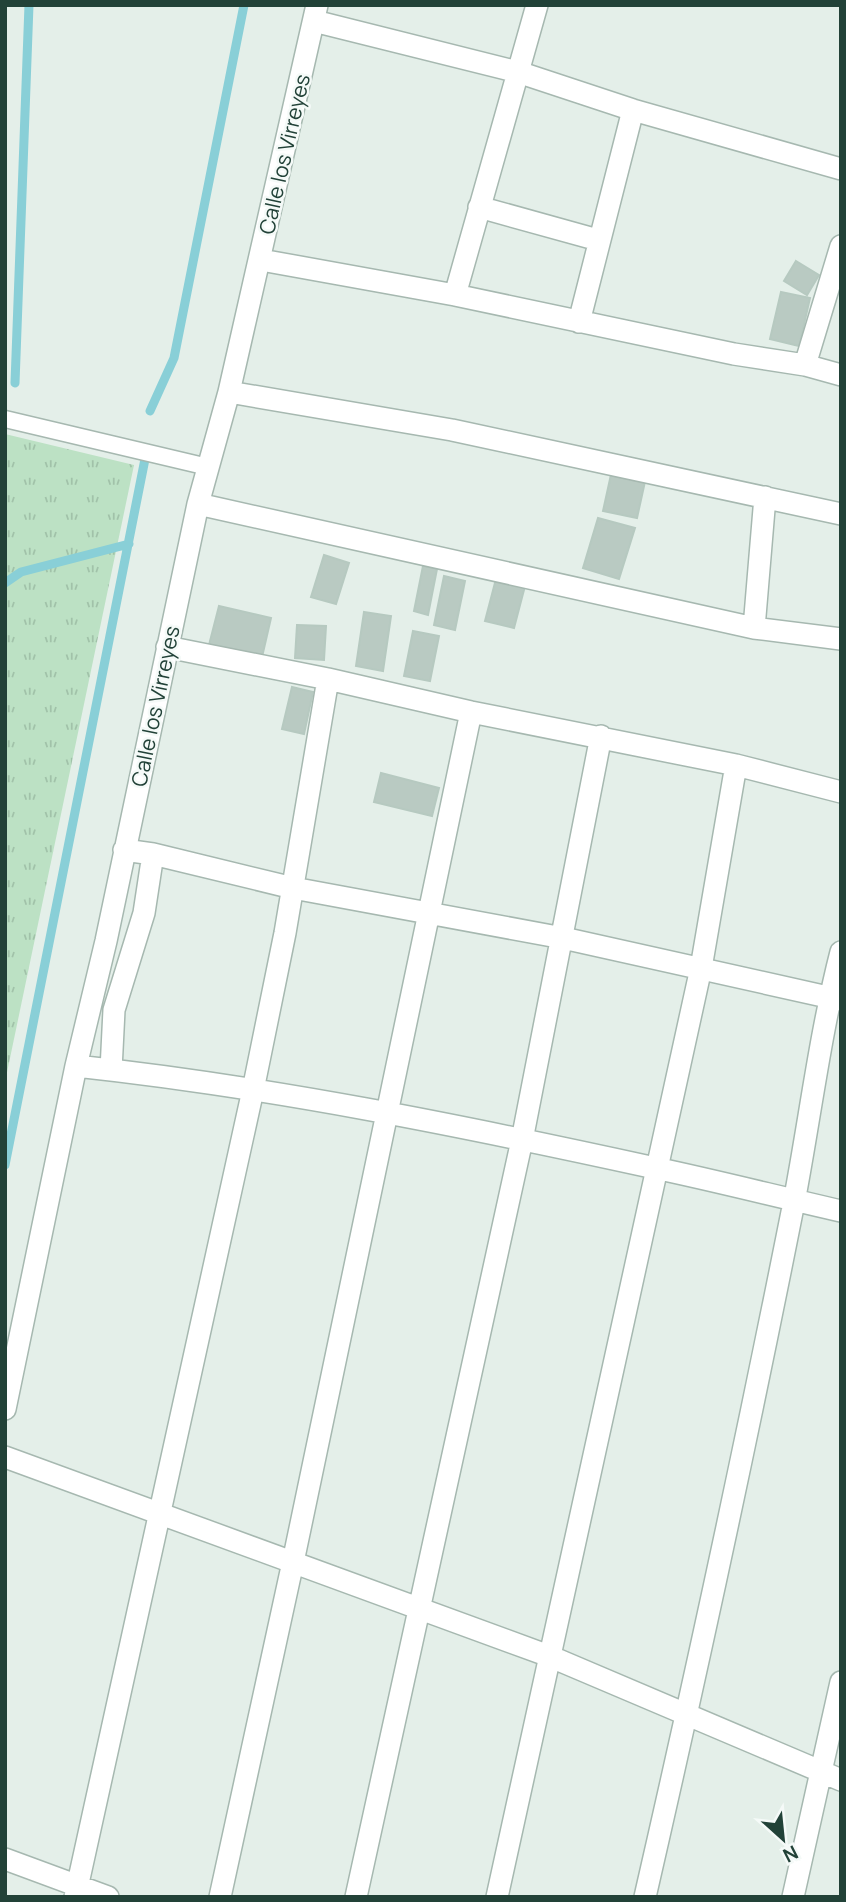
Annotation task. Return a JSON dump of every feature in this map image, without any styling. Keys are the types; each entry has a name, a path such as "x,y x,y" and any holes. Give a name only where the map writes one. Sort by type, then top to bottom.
{"street":[{"path":"455,295 537,5"},
{"path":"315,13 518,72 633,110 841,169"},
{"name":"Calle los Virreyes","path":"5,1409 198,503 229,392 261,260 315,13"},
{"path":"579,322 633,110"},
{"path":"479,207 598,240"},
{"path":"805,365 841,246"},
{"path":"261,260 455,295 734,354 805,365 841,375"},
{"path":"229,392 452,430 841,514"},
{"path":"754,628 765,497"},
{"path":"198,503 754,628 841,639"},
{"path":"167,648 328,679 471,712 601,736 736,765 841,792"},
{"path":"76,1891 253,1090 293,888 328,679"},
{"path":"220,1897 471,712"},
{"path":"356,1897 522,1140 601,736"},
{"path":"497,1897 701,968 736,765"},
{"path":"124,850 153,854 293,888 563,938 835,999"},
{"path":"111,1070 114,1010 144,913 153,854"},
{"path":"106,941 131,951"},
{"path":"645,1897 687,1715 794,1200 835,999 841,952"},
{"path":"76,1066 388,1112 657,1168 841,1211"},
{"path":"5,1457 550,1657 831,1776"},
{"path":"793,1897 831,1776 841,1682"},
{"path":"5,1859 76,1891 108,1897"}],"lane":[{"path":"5,419 208,467"}],"green space":[{"path":"5,434 134,465 5,1082"}],"building":[{"path":"796,261 819,275 807,295 784,281"},
{"path":"781,292 810,298 799,346 770,339"},
{"path":"612,470 646,477 637,518 603,511"},
{"path":"598,518 635,528 619,579 583,568"},
{"path":"324,555 349,563 336,604 311,597"},
{"path":"423,566 437,569 428,615 414,611"},
{"path":"444,576 465,581 455,630 434,625"},
{"path":"496,579 525,586 514,628 485,621"},
{"path":"219,606 271,618 262,657 209,645"},
{"path":"364,612 391,616 383,671 356,666"},
{"path":"297,625 326,626 324,660 295,658"},
{"path":"413,631 439,636 430,681 404,676"},
{"path":"292,687 313,692 304,734 282,729"},
{"path":"381,773 439,788 432,816 374,802"}],"waterway":[{"path":"15,383 29,5"},
{"path":"150,411 174,358 244,5"},
{"path":"5,1165 145,459"},
{"path":"5,583 21,572 129,544"}]}
